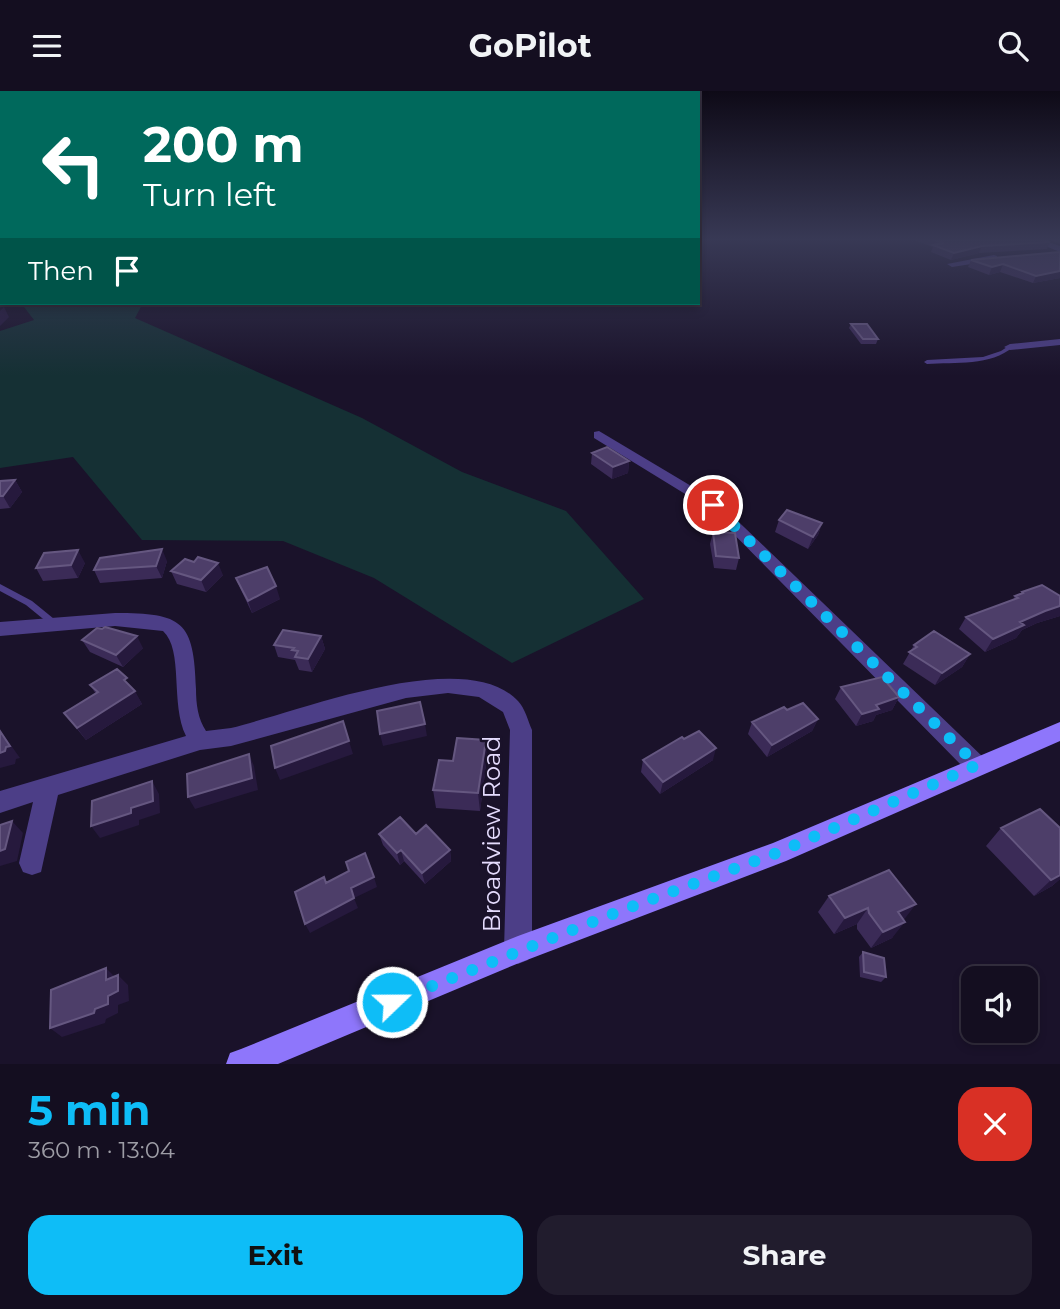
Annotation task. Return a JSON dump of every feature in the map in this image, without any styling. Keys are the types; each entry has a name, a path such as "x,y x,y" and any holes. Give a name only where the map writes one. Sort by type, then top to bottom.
{"main road":[{"path":"240,1064 518,950 777,853 1060,731"}],"street":[{"path":"1010,347 1060,342"},
{"path":"598,435 713,505 977,765"},
{"path":"0,629 127,621 170,625 179,636 185,655 187,719 200,741"},
{"name":"Broadview Road","path":"0,802 200,741 217,742 328,709 406,690 450,686 476,688 495,695 510,707 522,730 518,950"},
{"path":"32,863 48,786"}],"lane":[{"path":"928,362 992,357 1010,347"},
{"path":"0,587 29,603 56,625"}],"green space":[{"path":"23,305 142,305 135,318 362,418 462,472 566,511 644,599 512,663 374,578 283,541 142,540 73,457 0,468 0,331 34,320"}],"building":[{"path":"851,324 867,324 878,339 863,339"},
{"path":"607,447 629,461 613,467 592,453"},
{"path":"15,480 3,496 0,496 0,481"},
{"path":"787,510 822,523 813,537 779,520"},
{"path":"713,532 735,533 739,558 716,556"},
{"path":"162,549 156,566 94,570 100,558"},
{"path":"78,550 71,565 36,568 44,553"},
{"path":"198,557 218,563 201,580 171,571 185,559 194,562"},
{"path":"267,567 276,586 248,601 236,578"},
{"path":"1042,585 1060,596 1060,606 1020,622 1024,625 993,639 966,617 1018,598 1015,596"},
{"path":"105,627 137,636 116,655 82,640 97,628"},
{"path":"283,630 321,636 308,659 295,657 298,651 292,650 294,648 274,645"},
{"path":"934,631 970,654 942,673 909,652 917,647 914,645"},
{"path":"117,669 135,691 77,728 64,713 98,692 90,685"},
{"path":"882,677 899,697 876,705 879,709 862,714 841,687"},
{"path":"420,702 425,724 380,734 377,711"},
{"path":"803,703 818,719 772,745 752,722 784,707 787,710"},
{"path":"343,721 349,741 275,768 271,746"},
{"path":"0,731 10,746 0,753"},
{"path":"699,731 716,748 663,782 643,760 682,737 684,739"},
{"path":"457,738 486,740 478,793 433,790 439,760 453,761"},
{"path":"249,754 252,778 188,797 187,774"},
{"path":"152,781 153,801 131,808 131,813 91,826 92,801"},
{"path":"1040,809 1060,828 1060,875 1051,880 1001,828"},
{"path":"400,817 416,834 426,825 450,850 422,873 401,850 397,853 379,834"},
{"path":"12,821 5,849 0,851 0,825"},
{"path":"365,853 374,877 351,888 354,898 305,924 295,892 324,877 326,883 349,871 346,862"},
{"path":"889,870 916,904 898,912 905,922 883,932 868,908 845,918 829,896"},
{"path":"863,952 884,958 886,977 864,972"},
{"path":"106,968 106,980 118,975 118,991 108,996 108,1004 95,1009 94,1013 50,1028 51,990"}],"route":[{"path":"392,1002 518,950 777,853 977,765 713,505"}]}
